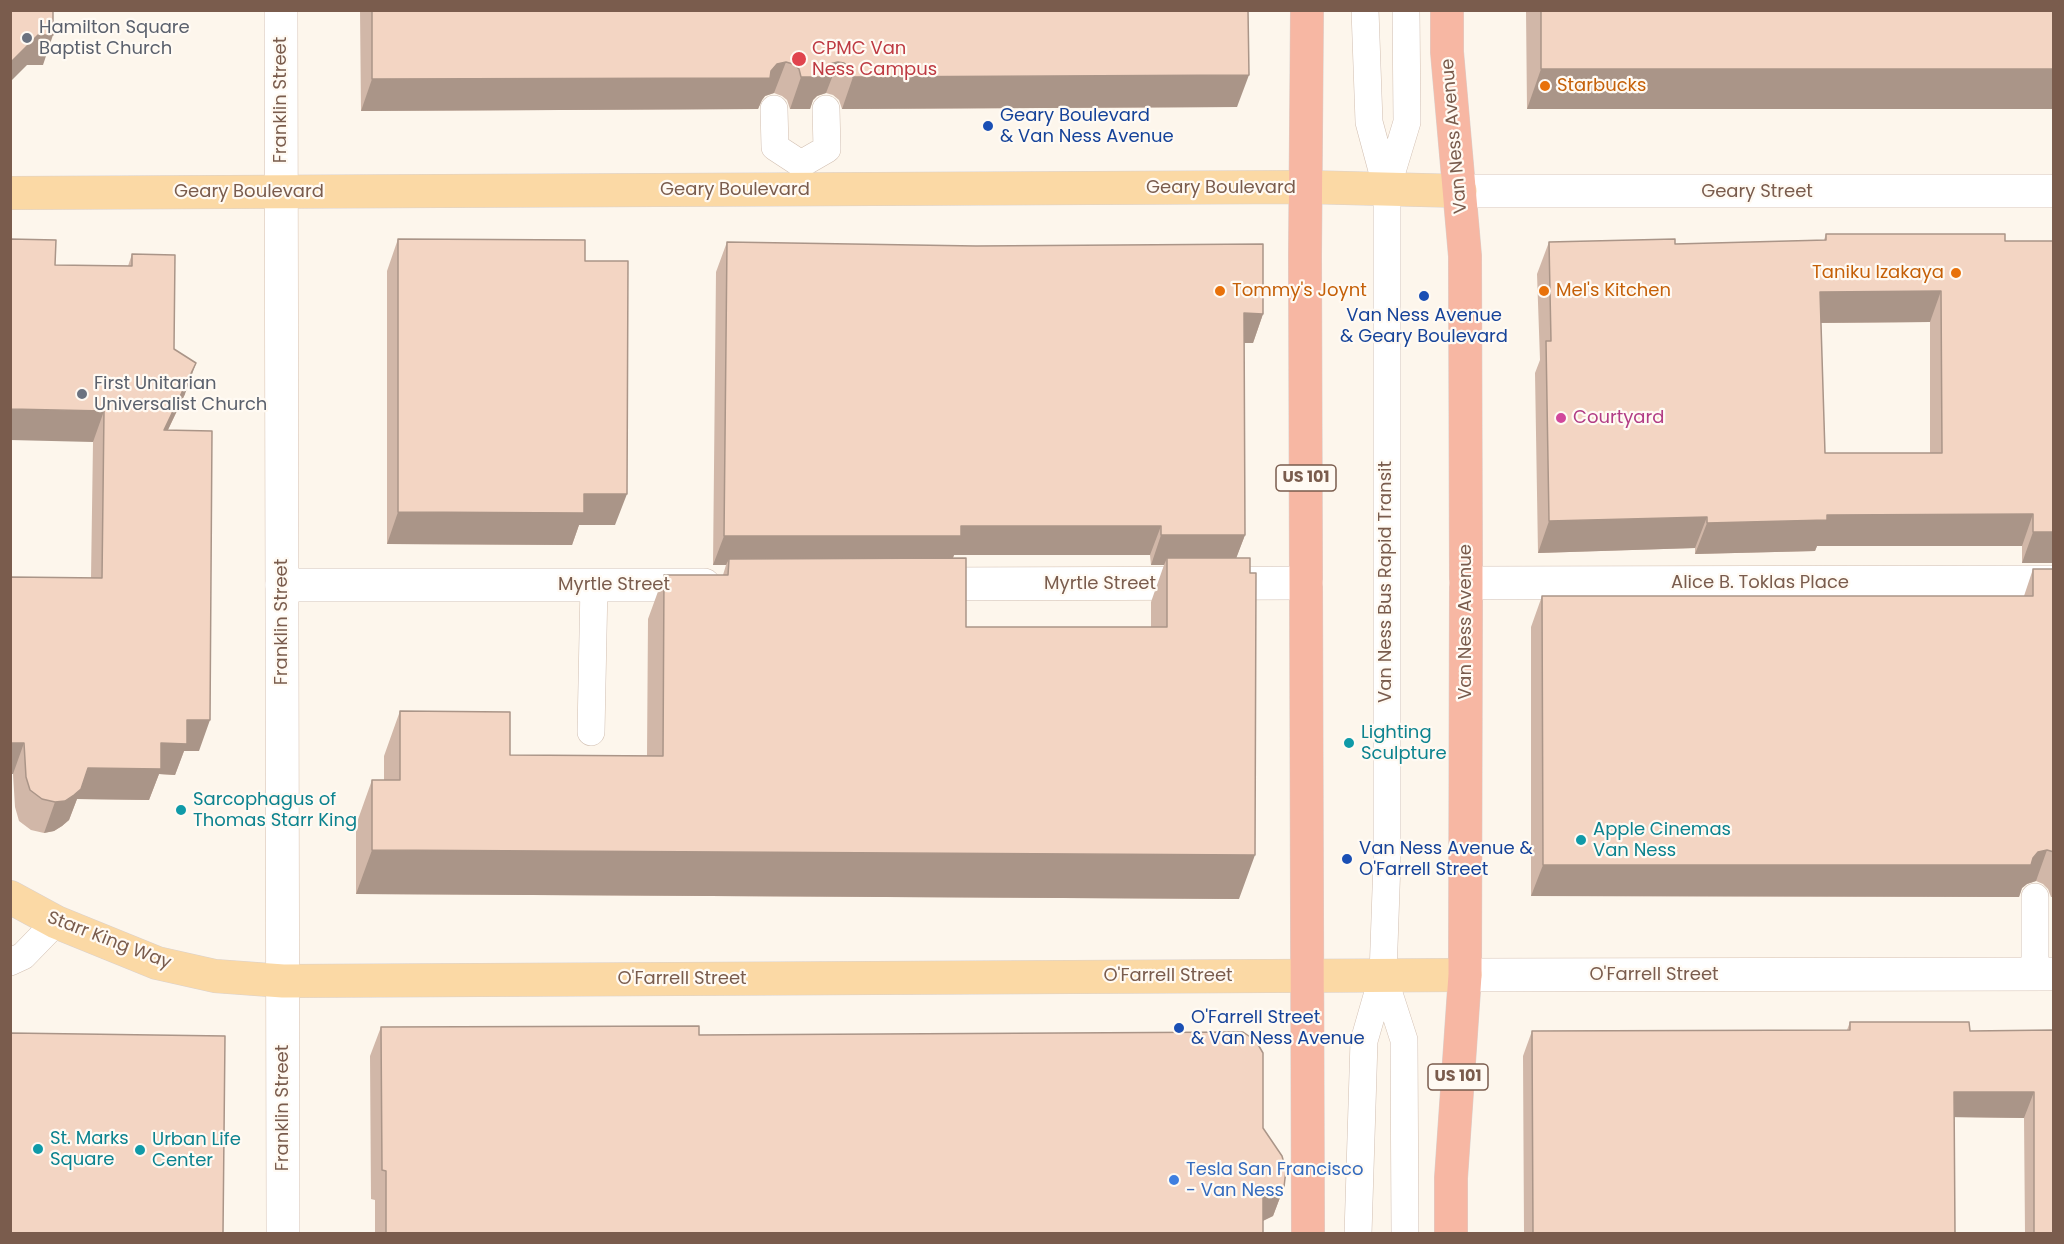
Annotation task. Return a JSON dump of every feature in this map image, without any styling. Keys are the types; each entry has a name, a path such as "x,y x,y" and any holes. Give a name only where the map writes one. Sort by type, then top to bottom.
{"highway":[{"name":"US 101","path":"1307,10 1308,1233"},
{"name":"Van Ness Avenue","path":"1447,10 1447,52 1465,256 1465,975 1451,1178 1451,1233"}],"main road":[{"name":"Franklin Street","path":"281,10 283,1233"},
{"name":"Geary Boulevard","path":"10,193 282,193 801,177 1460,191"},
{"name":"Geary Street","path":"1460,191 2054,191"},
{"name":"Alice B. Toklas Place","path":"1466,583 2054,582"},
{"name":"Myrtle Street","path":"892,584 1306,583"},
{"name":"Myrtle Street","path":"282,585 737,585"},
{"name":"Starr King Way","path":"10,897 56,922 157,963 215,976 283,981"},
{"name":"O'Farrell Street","path":"283,981 1308,975 2044,974"}],"lane":[{"name":"Van Ness Bus Rapid Transit","path":"1358,1233 1364,1041 1383,975 1387,861 1387,189 1369,122 1365,10"},
{"name":"Van Ness Bus Rapid Transit","path":"1387,189 1407,122 1406,10"},
{"path":"774,109 775,147 801,177 827,149 826,109"},
{"path":"591,732 594,585"},
{"path":"2035,897 2044,974"},
{"path":"10,962 23,956 56,922"},
{"name":"Van Ness Bus Rapid Transit","path":"1383,975 1404,1040 1405,1233"}],"building":[{"name":"Hamilton Square Baptist Church","path":"10,10 53,10 53,35 38,35 10,63"},
{"name":"CPMC Van Ness Campus","path":"372,10 1248,10 1249,75 853,77 851,69 844,63 838,62 829,64 823,70 822,77 801,77 799,69 786,62 777,64 771,71 770,78 372,79"},
{"path":"1541,10 2054,10 2054,69 1541,69"},
{"path":"1826,234 2005,234 2005,241 2054,241 2054,532 2033,532 2033,514 1827,515 1827,520 1707,523 1707,517 1549,521 1546,341 1551,341 1549,242 1675,239 1675,244 1826,240","holes":["1941,291 1942,453 1825,453 1820,292"]},
{"path":"10,239 56,240 55,265 132,266 132,254 175,255 174,349 196,363 164,430 212,431 210,720 187,720 187,744 161,743 161,769 88,768 81,789 65,801 55,802 42,799 30,790 26,777 24,743 10,743 10,577 102,578 104,411 10,409"},
{"path":"398,239 585,240 585,261 628,261 627,494 584,494 584,513 398,512"},
{"path":"727,242 976,246 1263,244 1263,314 1244,313 1245,535 1161,535 1161,526 961,526 961,536 724,536"},
{"path":"966,558 966,627 1167,627 1167,558 1250,558 1250,573 1256,573 1255,855 372,850 372,780 400,780 400,711 510,712 510,755 663,756 664,575 728,575 729,559"},
{"path":"2033,569 2054,569 2054,852 2047,850 2038,852 2031,865 1543,865 1542,596 2033,596"},
{"path":"1850,1022 1969,1022 1970,1031 2054,1030 2054,1233 2034,1233 2034,1092 1954,1092 1955,1233 1533,1233 1532,1031 1850,1030"},
{"path":"699,1026 699,1035 1243,1032 1256,1041 1263,1053 1263,1128 1282,1156 1286,1170 1284,1187 1263,1197 1263,1233 386,1233 386,1171 382,1170 381,1027"},
{"path":"10,1033 225,1036 223,1233 10,1233"}],"place":[{"name":"Hamilton Square Baptist Church","path":"27,38"},
{"name":"CPMC Van Ness Campus","path":"799,59"},
{"name":"Starbucks","path":"1545,86"},
{"name":"Geary Boulevard & Van Ness Avenue","path":"988,126"},
{"name":"Taniku Izakaya","path":"1956,273"},
{"name":"Tommy's Joynt","path":"1220,291"},
{"name":"Mel's Kitchen","path":"1544,291"},
{"name":"Van Ness Avenue & Geary Boulevard","path":"1424,296"},
{"name":"First Unitarian Universalist Church","path":"82,394"},
{"name":"Courtyard","path":"1561,418"},
{"name":"Lighting Sculpture","path":"1349,743"},
{"name":"Sarcophagus of Thomas Starr King","path":"181,810"},
{"name":"Apple Cinemas Van Ness","path":"1581,840"},
{"name":"Van Ness Avenue & O'Farrell Street","path":"1347,859"},
{"name":"O'Farrell Street & Van Ness Avenue","path":"1179,1028"},
{"name":"St. Marks Square","path":"38,1149"},
{"name":"Urban Life Center","path":"140,1150"},
{"name":"Tesla San Francisco - Van Ness","path":"1174,1180"}]}
